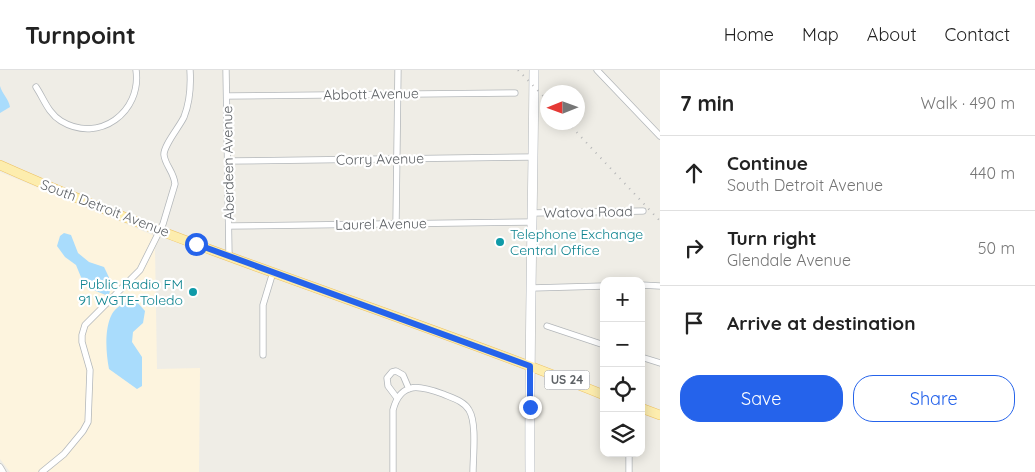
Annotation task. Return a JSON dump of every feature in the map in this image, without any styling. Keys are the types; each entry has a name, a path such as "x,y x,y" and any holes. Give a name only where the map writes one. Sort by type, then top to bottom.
{"main road":[{"path":"530,472 534,70"},
{"name":"South Detroit Avenue","path":"0,165 39,183 160,230 600,393"},
{"path":"645,409 660,415"}],"street":[{"path":"36,87 48,108 58,119 68,124 90,128 111,122 122,115 128,108 136,91 136,70"},
{"path":"42,472 64,454 88,422 90,370 82,342 85,325 136,275 160,230 174,184 174,178 164,155 165,149 180,125 186,111 190,92 190,70"},
{"name":"Aberdeen Avenue","path":"226,70 229,256"},
{"path":"396,224 398,70"},
{"path":"597,70 660,136"},
{"name":"Abbott Avenue","path":"226,96 515,93"},
{"name":"Corry Avenue","path":"228,161 533,157"},
{"name":"Watova Road","path":"533,217 643,211"},
{"name":"Laurel Avenue","path":"229,226 396,224 533,217"},
{"path":"263,355 263,305 273,272"},
{"path":"645,285 660,286"},
{"path":"532,288 600,286"},
{"path":"547,326 600,344"},
{"path":"645,358 660,363"},
{"path":"396,401 387,382 387,378 392,372 396,371 403,375 409,389"},
{"path":"393,472 393,410 396,401 409,389 418,387 458,400 469,409 473,427 473,472"},
{"path":"629,457 630,472"},
{"path":"0,467 4,472"}],"shaded area":[{"path":"0,172 160,238 155,248 157,369 200,368 199,472 10,472 0,459"}],"water":[{"path":"0,86 10,107 0,113"},
{"path":"64,233 71,235 78,253 89,262 104,267 111,285 108,296 91,289 83,282 76,265 65,257 57,246 60,236"},
{"path":"131,300 137,302 145,311 143,323 133,332 132,342 142,357 142,386 137,389 109,369 107,349 109,320 118,307"}],"railway":[{"path":"518,70 540,93"},
{"path":"575,130 660,221"}],"place":[{"name":"Telephone Exchange Central Office","path":"500,242"},
{"name":"Public Radio FM 91 WGTE-Toledo","path":"193,292"}],"route":[{"path":"196,244 530,366 530,407"}]}
